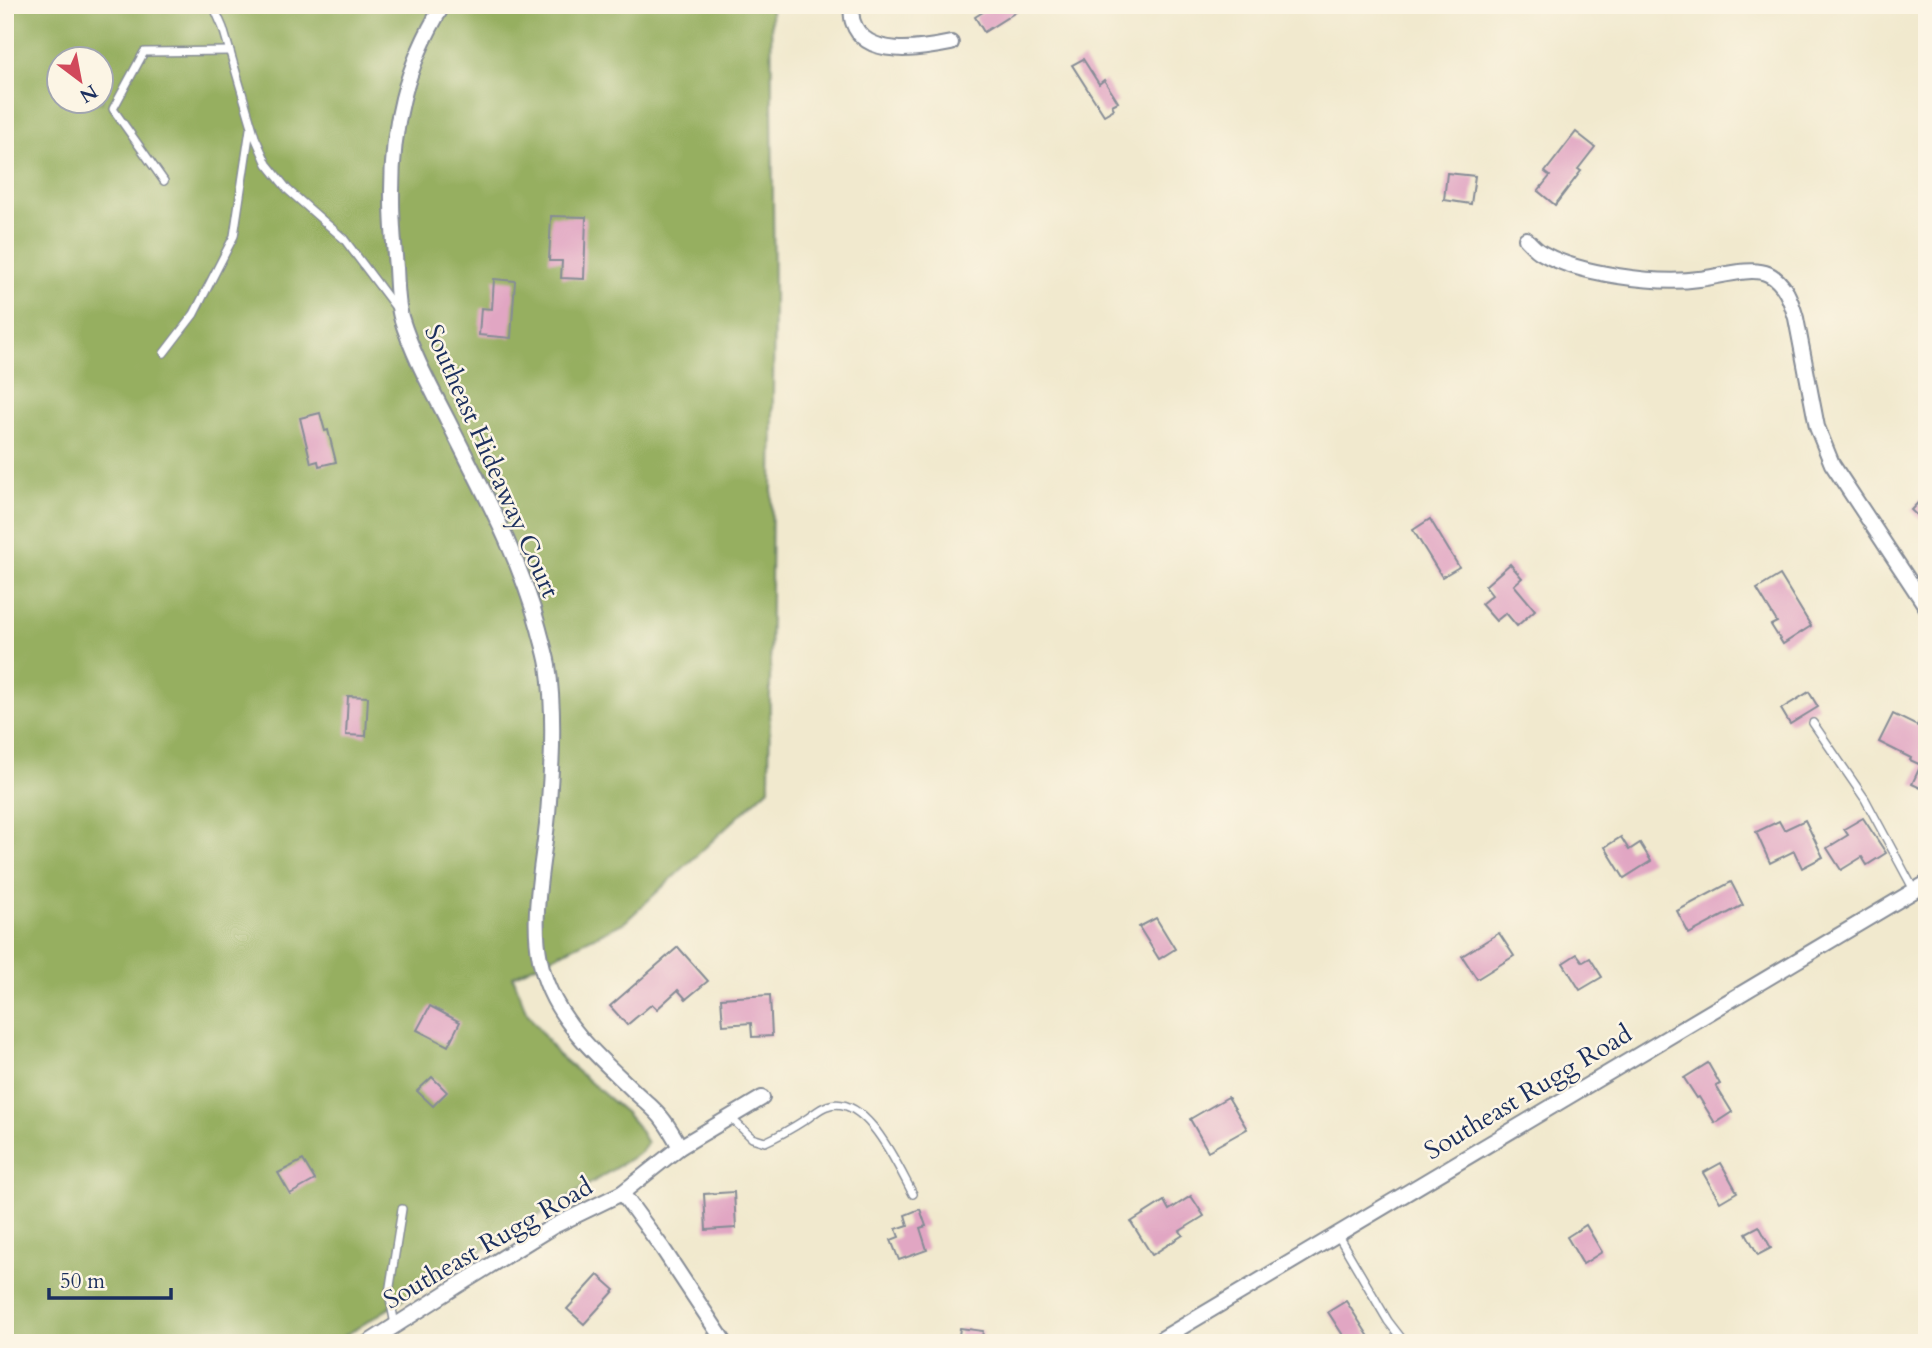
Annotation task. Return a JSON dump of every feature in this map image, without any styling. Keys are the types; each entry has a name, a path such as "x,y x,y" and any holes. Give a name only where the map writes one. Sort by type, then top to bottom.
{"street":[{"name":"Southeast Hideaway Court","path":"443,5 419,50 408,79 394,144 392,214 400,314 426,379 520,570 533,606 547,660 552,696 552,731 548,816 536,916 538,952 549,990 569,1025 596,1055 663,1119 680,1147"},
{"path":"851,5 852,20 859,33 872,44 898,49 951,43"},
{"path":"1526,239 1541,253 1574,266 1636,279 1696,280 1754,271 1768,274 1782,284 1797,318 1817,427 1832,464 1927,608"},
{"name":"Southeast Rugg Road","path":"1155,1343 1921,887"},
{"path":"622,1193 680,1147 762,1098"},
{"name":"Southeast Rugg Road","path":"369,1343 552,1227 622,1193 725,1343"}],"lane":[{"path":"213,5 223,28 255,137 267,164 288,190 344,239 400,314"},
{"path":"164,181 113,109 144,52 230,51"},
{"path":"164,353 194,314 234,236 251,125"},
{"path":"1813,723 1921,887"},
{"path":"730,1117 752,1138 765,1142 783,1135 828,1105 848,1106 880,1135 913,1194"},
{"path":"395,1326 389,1293 402,1209"},
{"path":"1337,1234 1388,1321 1405,1343"}],"green space":[{"path":"5,5 771,5 774,295 769,788 625,922 513,976 526,1011 557,1054 626,1113 637,1126 647,1143 641,1152 333,1343 5,1343"}],"building":[{"path":"994,5 1027,5 984,32 975,17"},
{"path":"1083,59 1099,84 1104,80 1118,102 1112,105 1114,109 1104,115 1072,65"},
{"path":"1576,132 1595,147 1578,169 1581,171 1555,205 1538,191 1550,176 1545,172"},
{"path":"1447,173 1475,176 1471,204 1444,200"},
{"path":"551,216 586,217 584,279 561,278 562,261 549,261"},
{"path":"494,279 515,281 511,338 479,335 481,308 492,309"},
{"path":"320,413 325,431 328,430 336,462 319,466 318,461 311,463 300,418"},
{"path":"1927,493 1927,525 1911,510"},
{"path":"1430,519 1459,567 1442,577 1413,530"},
{"path":"1510,564 1522,578 1514,585 1535,610 1517,626 1506,613 1496,621 1481,604 1492,595 1485,586"},
{"path":"1780,575 1811,626 1783,644 1771,625 1777,622 1757,589"},
{"path":"1809,692 1818,707 1790,724 1781,709"},
{"path":"348,696 368,697 366,736 346,735"},
{"path":"1927,704 1927,791 1912,784 1921,765 1879,742 1893,714 1917,726"},
{"path":"1863,818 1886,853 1867,865 1862,857 1841,870 1827,848 1848,835 1844,829"},
{"path":"1805,820 1823,857 1802,868 1794,851 1770,863 1756,832 1779,821 1784,830"},
{"path":"1621,837 1629,850 1640,843 1651,861 1624,878 1605,847"},
{"path":"1731,882 1743,905 1689,934 1677,911"},
{"path":"1156,918 1175,949 1159,959 1139,927"},
{"path":"1499,933 1514,956 1477,979 1462,956"},
{"path":"678,947 708,981 686,999 678,990 657,1009 652,1004 627,1025 610,1006"},
{"path":"1577,954 1583,962 1590,958 1602,977 1580,990 1563,963"},
{"path":"770,995 772,1036 752,1037 751,1023 723,1025 721,998"},
{"path":"430,1006 460,1022 448,1046 417,1030"},
{"path":"1708,1063 1720,1084 1716,1086 1732,1112 1715,1123 1684,1078"},
{"path":"432,1077 447,1092 433,1106 417,1091"},
{"path":"1228,1097 1247,1129 1208,1151 1190,1119"},
{"path":"303,1160 315,1180 290,1194 278,1173"},
{"path":"1721,1163 1737,1192 1720,1202 1703,1173"},
{"path":"734,1192 736,1228 706,1230 704,1194"},
{"path":"1191,1196 1204,1216 1180,1231 1183,1235 1152,1255 1131,1222 1164,1201 1169,1210"},
{"path":"920,1209 926,1226 920,1228 927,1250 899,1260 891,1240 899,1237 896,1229 908,1225 905,1215"},
{"path":"1586,1225 1602,1252 1583,1264 1567,1237"},
{"path":"1759,1226 1771,1248 1758,1255 1746,1233"},
{"path":"598,1275 615,1290 584,1324 567,1309"},
{"path":"1346,1301 1373,1343 1348,1343 1328,1312"},
{"path":"960,1328 983,1331 981,1343 958,1343"}]}
